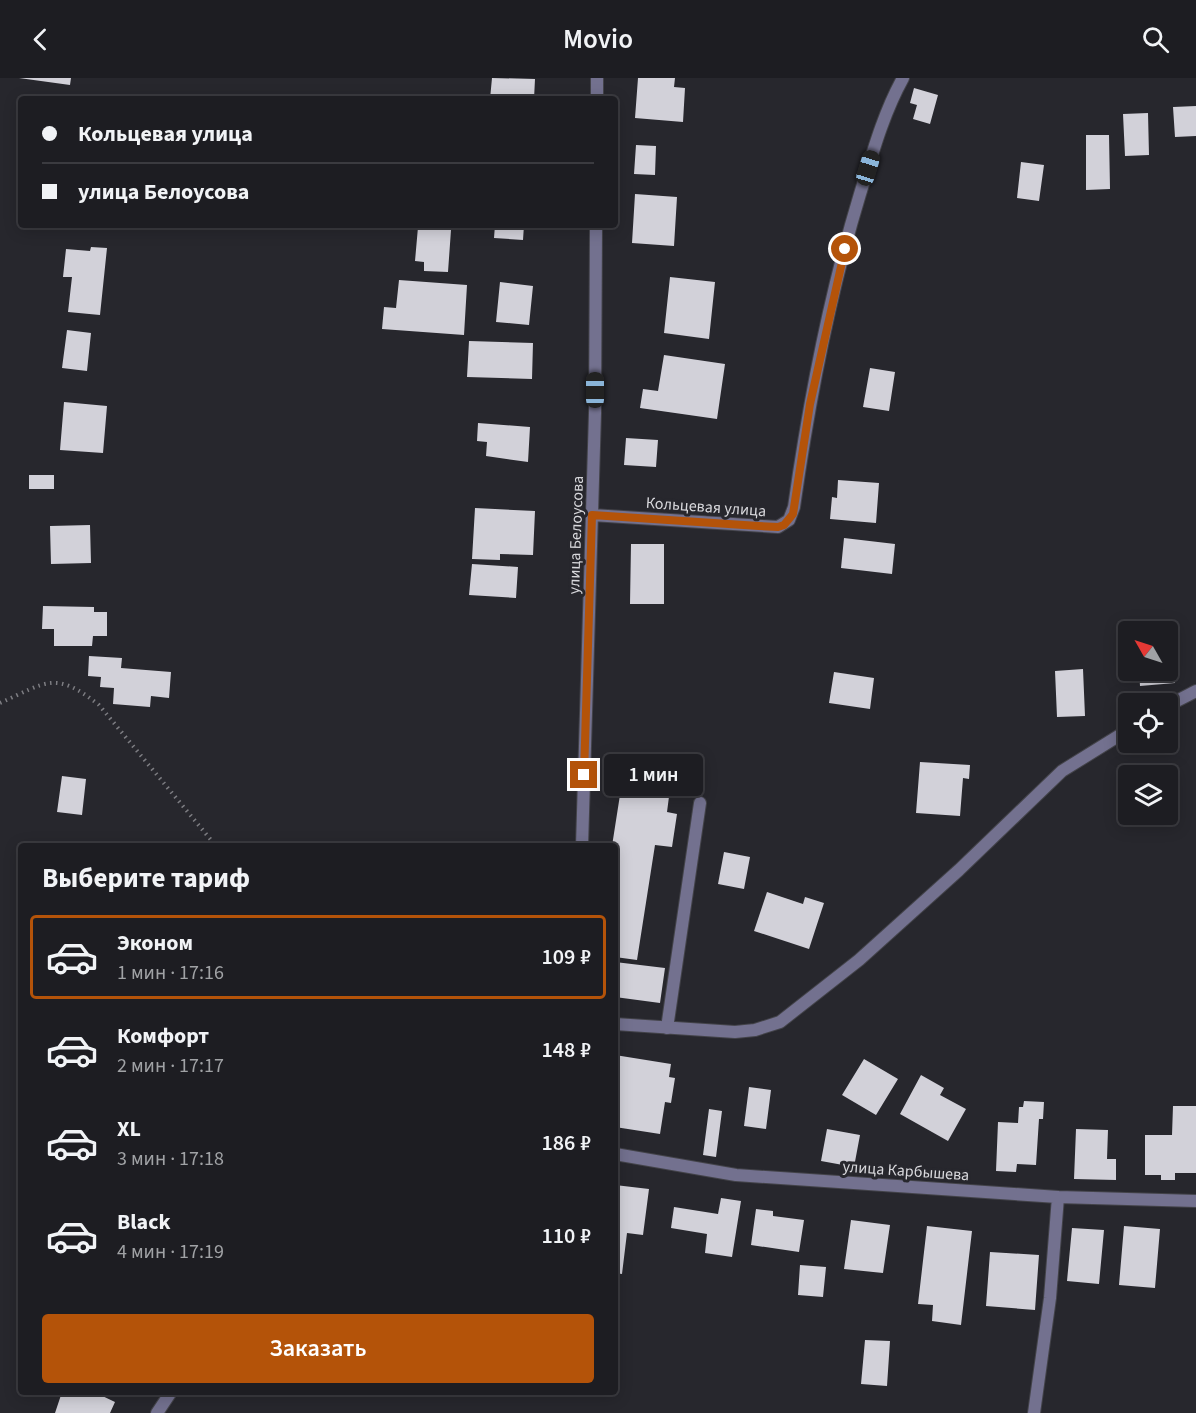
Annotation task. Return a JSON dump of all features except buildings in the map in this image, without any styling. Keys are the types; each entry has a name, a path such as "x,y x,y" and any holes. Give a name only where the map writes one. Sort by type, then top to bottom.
{"street":[{"path":"597,78 597,96"},
{"name":"Кольцевая улица","path":"592,515 778,527 789,520 794,507 806,424 826,324 847,240 881,129 903,78"},
{"name":"улица Белоусова","path":"582,843 592,515 596,228"},
{"path":"1178,700 1196,691"},
{"path":"618,1024 735,1032 755,1030 780,1022 821,993 859,960 959,870 1062,771 1118,736"},
{"path":"667,1028 700,804"},
{"name":"улица Карбышева","path":"618,1155 736,1175 1058,1197 1196,1201"},
{"path":"1034,1413 1050,1298 1058,1197"},
{"path":"157,1413 169,1395"}],"path":[{"path":"0,703 52,681 65,683 84,693 99,705 214,843"}],"route":[{"path":"584,775 592,515 778,527 789,520 793,514 806,424 826,324 845,249"}]}
